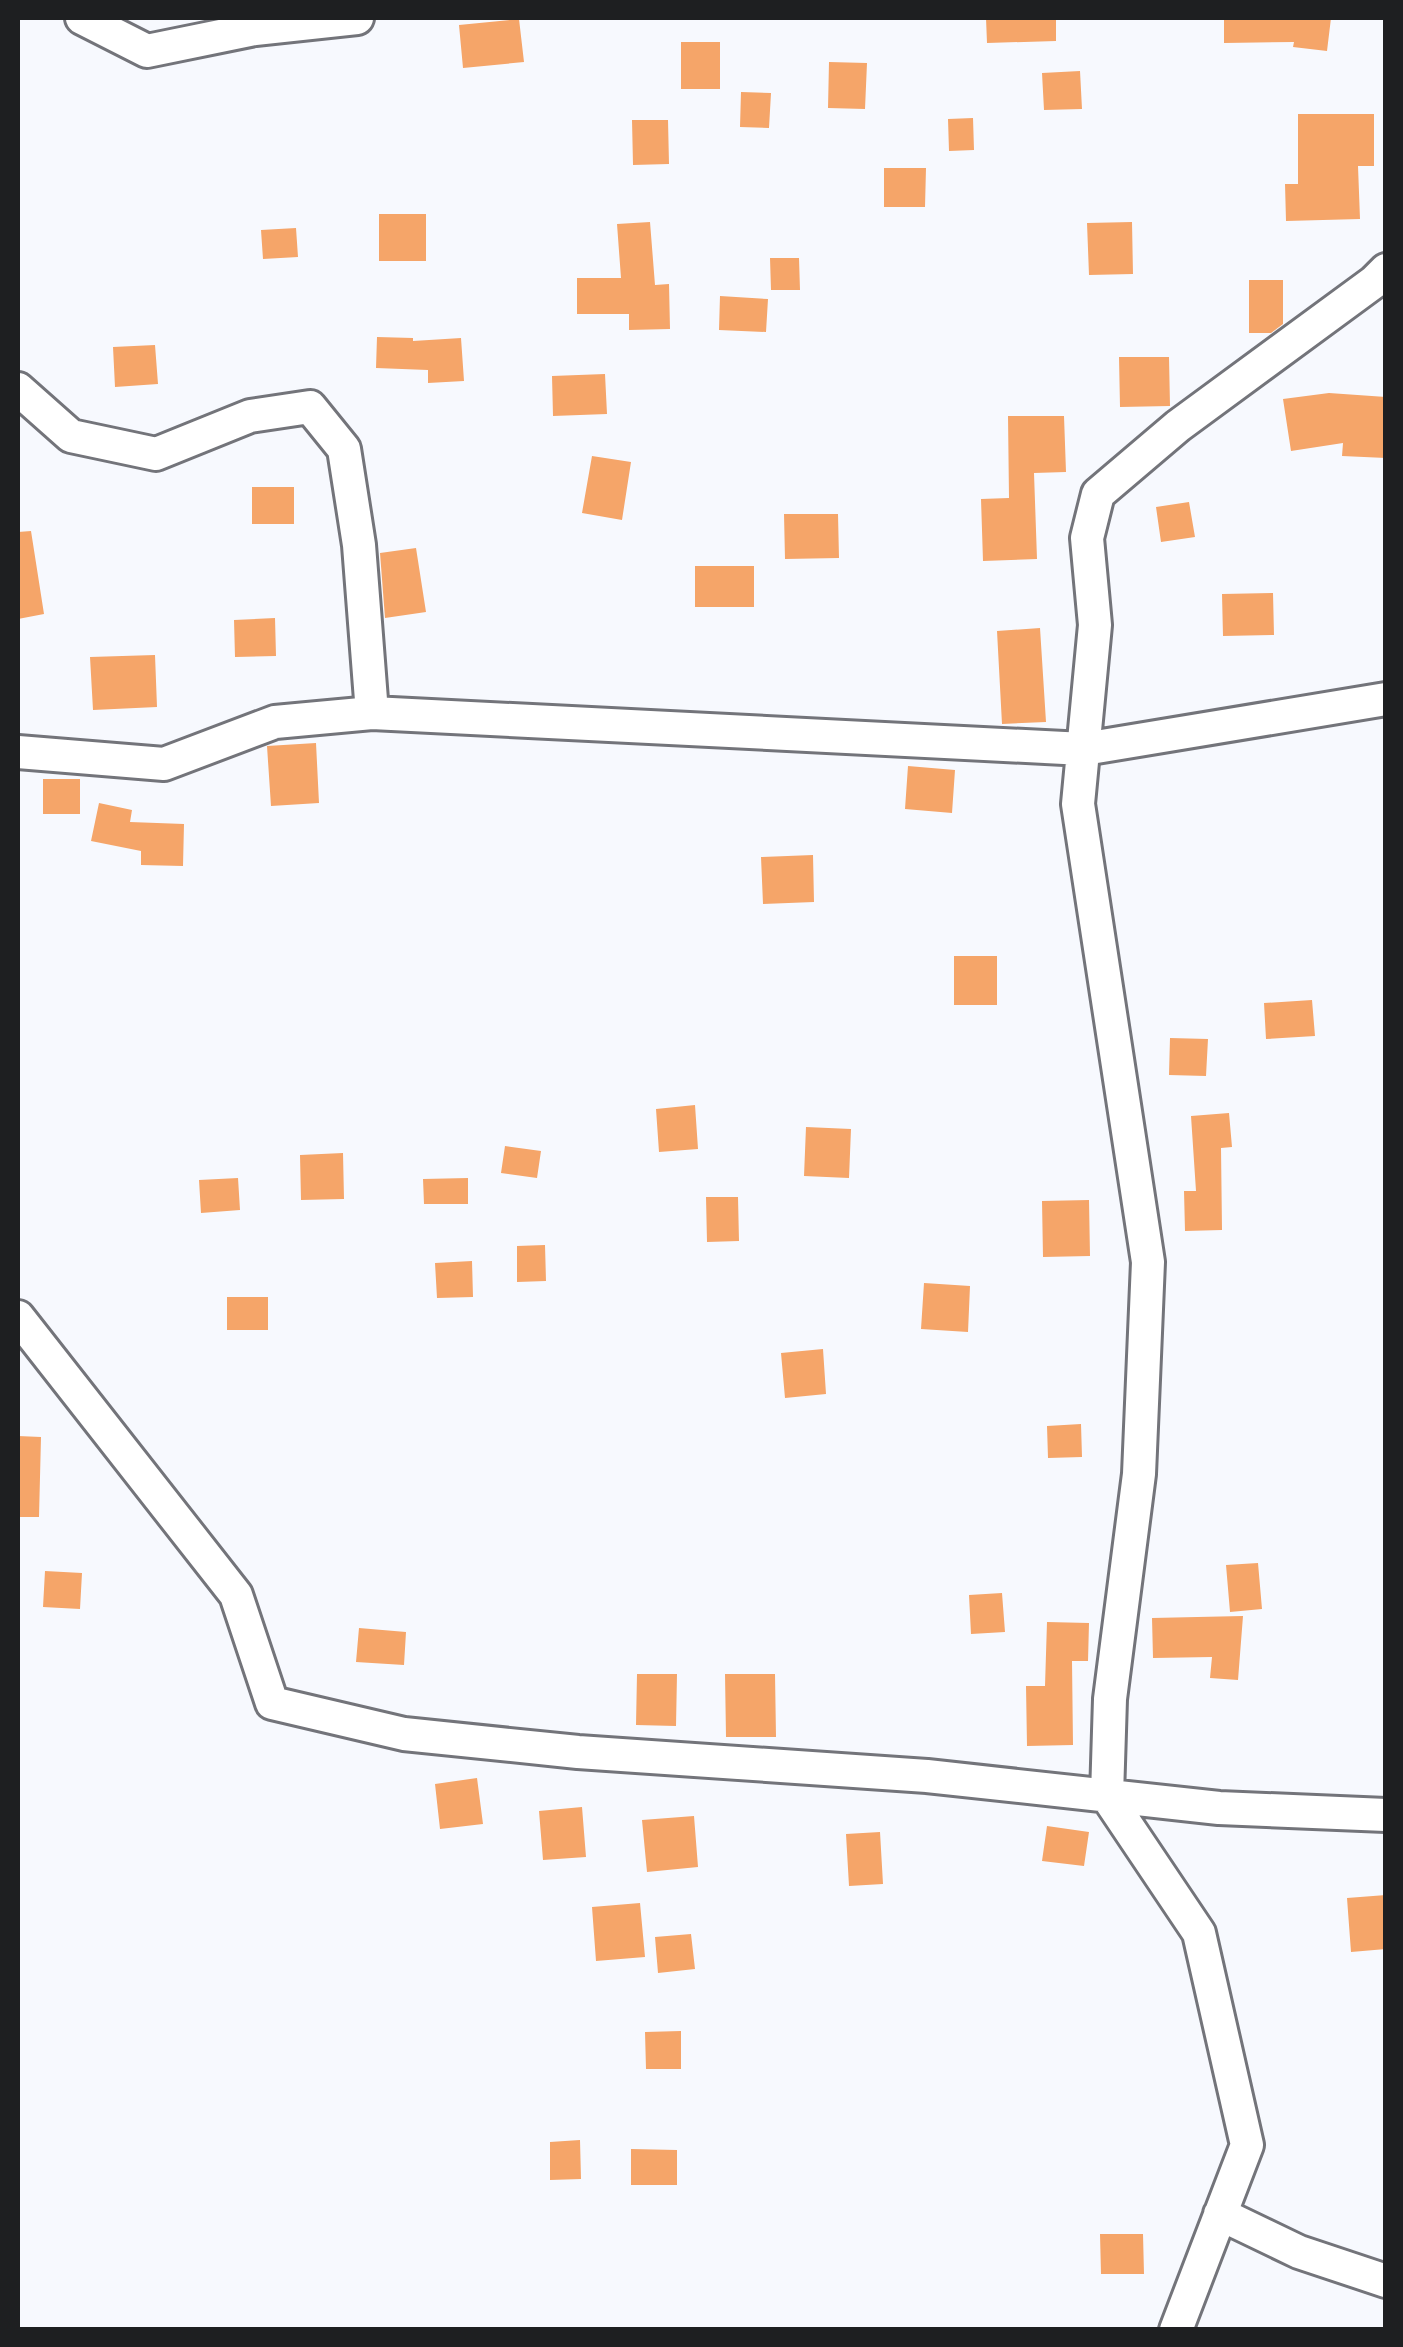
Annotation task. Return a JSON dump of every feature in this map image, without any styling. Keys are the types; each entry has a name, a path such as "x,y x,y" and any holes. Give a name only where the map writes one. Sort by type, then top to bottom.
{"street":[{"path":"82,18 147,51 256,28 358,18"},
{"path":"1176,2330 1247,2145 1199,1933 1107,1796 1110,1699 1139,1474 1148,1262 1078,804 1095,624 1087,538 1098,494 1178,426 1386,270"},
{"path":"18,389 71,436 156,454 250,416 310,407 344,449 359,545 372,713"},
{"path":"18,752 164,764 274,722 372,713 1084,749 1386,699"},
{"path":"18,1317 236,1595 272,1704 404,1734 596,1754 926,1776 1219,1808 1386,1815"},
{"path":"1220,2214 1299,2252 1386,2280"}],"building":[{"path":"986,18 1056,18 1056,41 987,43"},
{"path":"1224,18 1331,18 1327,51 1293,47 1294,42 1224,43"},
{"path":"519,19 524,62 463,68 459,25"},
{"path":"681,42 720,42 720,89 681,89"},
{"path":"829,62 867,63 865,109 828,108"},
{"path":"1080,71 1082,109 1044,110 1042,73"},
{"path":"741,92 771,93 769,128 740,127"},
{"path":"1298,114 1374,114 1374,166 1358,166 1360,219 1286,221 1285,184 1298,184"},
{"path":"973,118 974,150 949,151 948,119"},
{"path":"632,120 668,120 669,164 633,165"},
{"path":"884,168 926,168 925,207 884,207"},
{"path":"379,214 426,214 426,261 379,261"},
{"path":"650,222 655,285 669,284 670,329 629,330 629,314 577,314 577,278 621,278 617,224"},
{"path":"1132,222 1133,274 1089,275 1087,223"},
{"path":"296,228 298,257 263,259 261,230"},
{"path":"770,258 799,258 800,290 771,290"},
{"path":"1249,280 1283,280 1283,324 1271,333 1249,333"},
{"path":"720,296 768,299 766,332 719,330"},
{"path":"377,337 413,341 461,338 464,381 428,383 428,370 376,368"},
{"path":"155,345 158,384 115,387 113,347"},
{"path":"1119,357 1169,357 1170,406 1120,407"},
{"path":"605,374 607,414 553,416 552,376"},
{"path":"1329,393 1386,397 1386,458 1342,456 1343,443 1291,451 1283,399"},
{"path":"1008,416 1064,416 1066,472 1034,473 1037,559 983,561 981,499 1009,498"},
{"path":"592,456 631,462 622,520 582,513"},
{"path":"252,487 294,487 294,524 252,524"},
{"path":"1189,502 1195,537 1161,542 1156,507"},
{"path":"784,514 838,514 839,558 785,559"},
{"path":"31,531 44,614 18,619 18,532"},
{"path":"416,548 426,612 385,618 380,553"},
{"path":"695,566 754,566 754,607 695,607"},
{"path":"1273,593 1274,635 1223,636 1222,594"},
{"path":"275,618 276,656 235,657 234,620"},
{"path":"1040,628 1046,722 1002,724 997,631"},
{"path":"155,655 157,707 93,710 90,657"},
{"path":"316,743 319,803 271,806 267,746"},
{"path":"908,766 955,770 952,813 905,809"},
{"path":"43,779 80,779 80,814 43,814"},
{"path":"99,803 132,810 130,822 184,824 183,866 141,865 141,851 91,841"},
{"path":"813,855 814,902 763,904 761,857"},
{"path":"954,956 997,956 997,1005 954,1005"},
{"path":"1312,1000 1315,1036 1266,1039 1264,1003"},
{"path":"1170,1038 1208,1039 1206,1076 1169,1075"},
{"path":"695,1105 698,1149 659,1152 656,1109"},
{"path":"1229,1113 1232,1147 1221,1148 1222,1230 1185,1231 1184,1191 1196,1191 1191,1116"},
{"path":"806,1127 851,1129 849,1178 804,1176"},
{"path":"505,1146 541,1151 537,1178 501,1173"},
{"path":"343,1153 344,1199 301,1200 300,1155"},
{"path":"238,1178 240,1210 201,1213 199,1180"},
{"path":"468,1178 468,1204 424,1204 423,1179"},
{"path":"706,1197 738,1197 739,1241 707,1242"},
{"path":"1089,1200 1090,1256 1043,1257 1042,1201"},
{"path":"545,1245 546,1281 517,1282 517,1246"},
{"path":"472,1261 473,1297 437,1298 435,1263"},
{"path":"924,1283 970,1286 968,1332 921,1329"},
{"path":"227,1297 268,1297 268,1330 227,1330"},
{"path":"823,1349 826,1394 785,1398 781,1353"},
{"path":"1081,1424 1082,1457 1048,1458 1047,1426"},
{"path":"18,1436 41,1437 39,1517 18,1517"},
{"path":"1258,1563 1262,1609 1230,1612 1226,1565"},
{"path":"45,1571 82,1573 80,1609 43,1607"},
{"path":"1002,1593 1005,1632 971,1634 969,1595"},
{"path":"1243,1616 1238,1680 1210,1678 1212,1657 1153,1658 1152,1618"},
{"path":"1047,1622 1089,1623 1088,1661 1072,1661 1073,1745 1027,1746 1026,1686 1045,1686"},
{"path":"359,1628 406,1632 404,1665 356,1662"},
{"path":"637,1674 677,1674 676,1726 636,1725"},
{"path":"725,1674 775,1674 776,1737 726,1737"},
{"path":"477,1778 483,1824 440,1829 435,1784"},
{"path":"582,1807 586,1857 543,1860 539,1811"},
{"path":"694,1816 698,1867 647,1872 642,1820"},
{"path":"1047,1826 1089,1832 1084,1866 1042,1861"},
{"path":"880,1832 883,1884 849,1886 846,1834"},
{"path":"1386,1895 1386,1949 1351,1952 1347,1898"},
{"path":"640,1903 645,1957 596,1961 592,1907"},
{"path":"691,1934 695,1969 658,1973 655,1937"},
{"path":"681,2031 681,2069 646,2069 645,2032"},
{"path":"580,2140 581,2179 550,2180 550,2142"},
{"path":"631,2149 677,2150 677,2185 631,2185"},
{"path":"1100,2234 1143,2234 1144,2274 1101,2274"}]}
